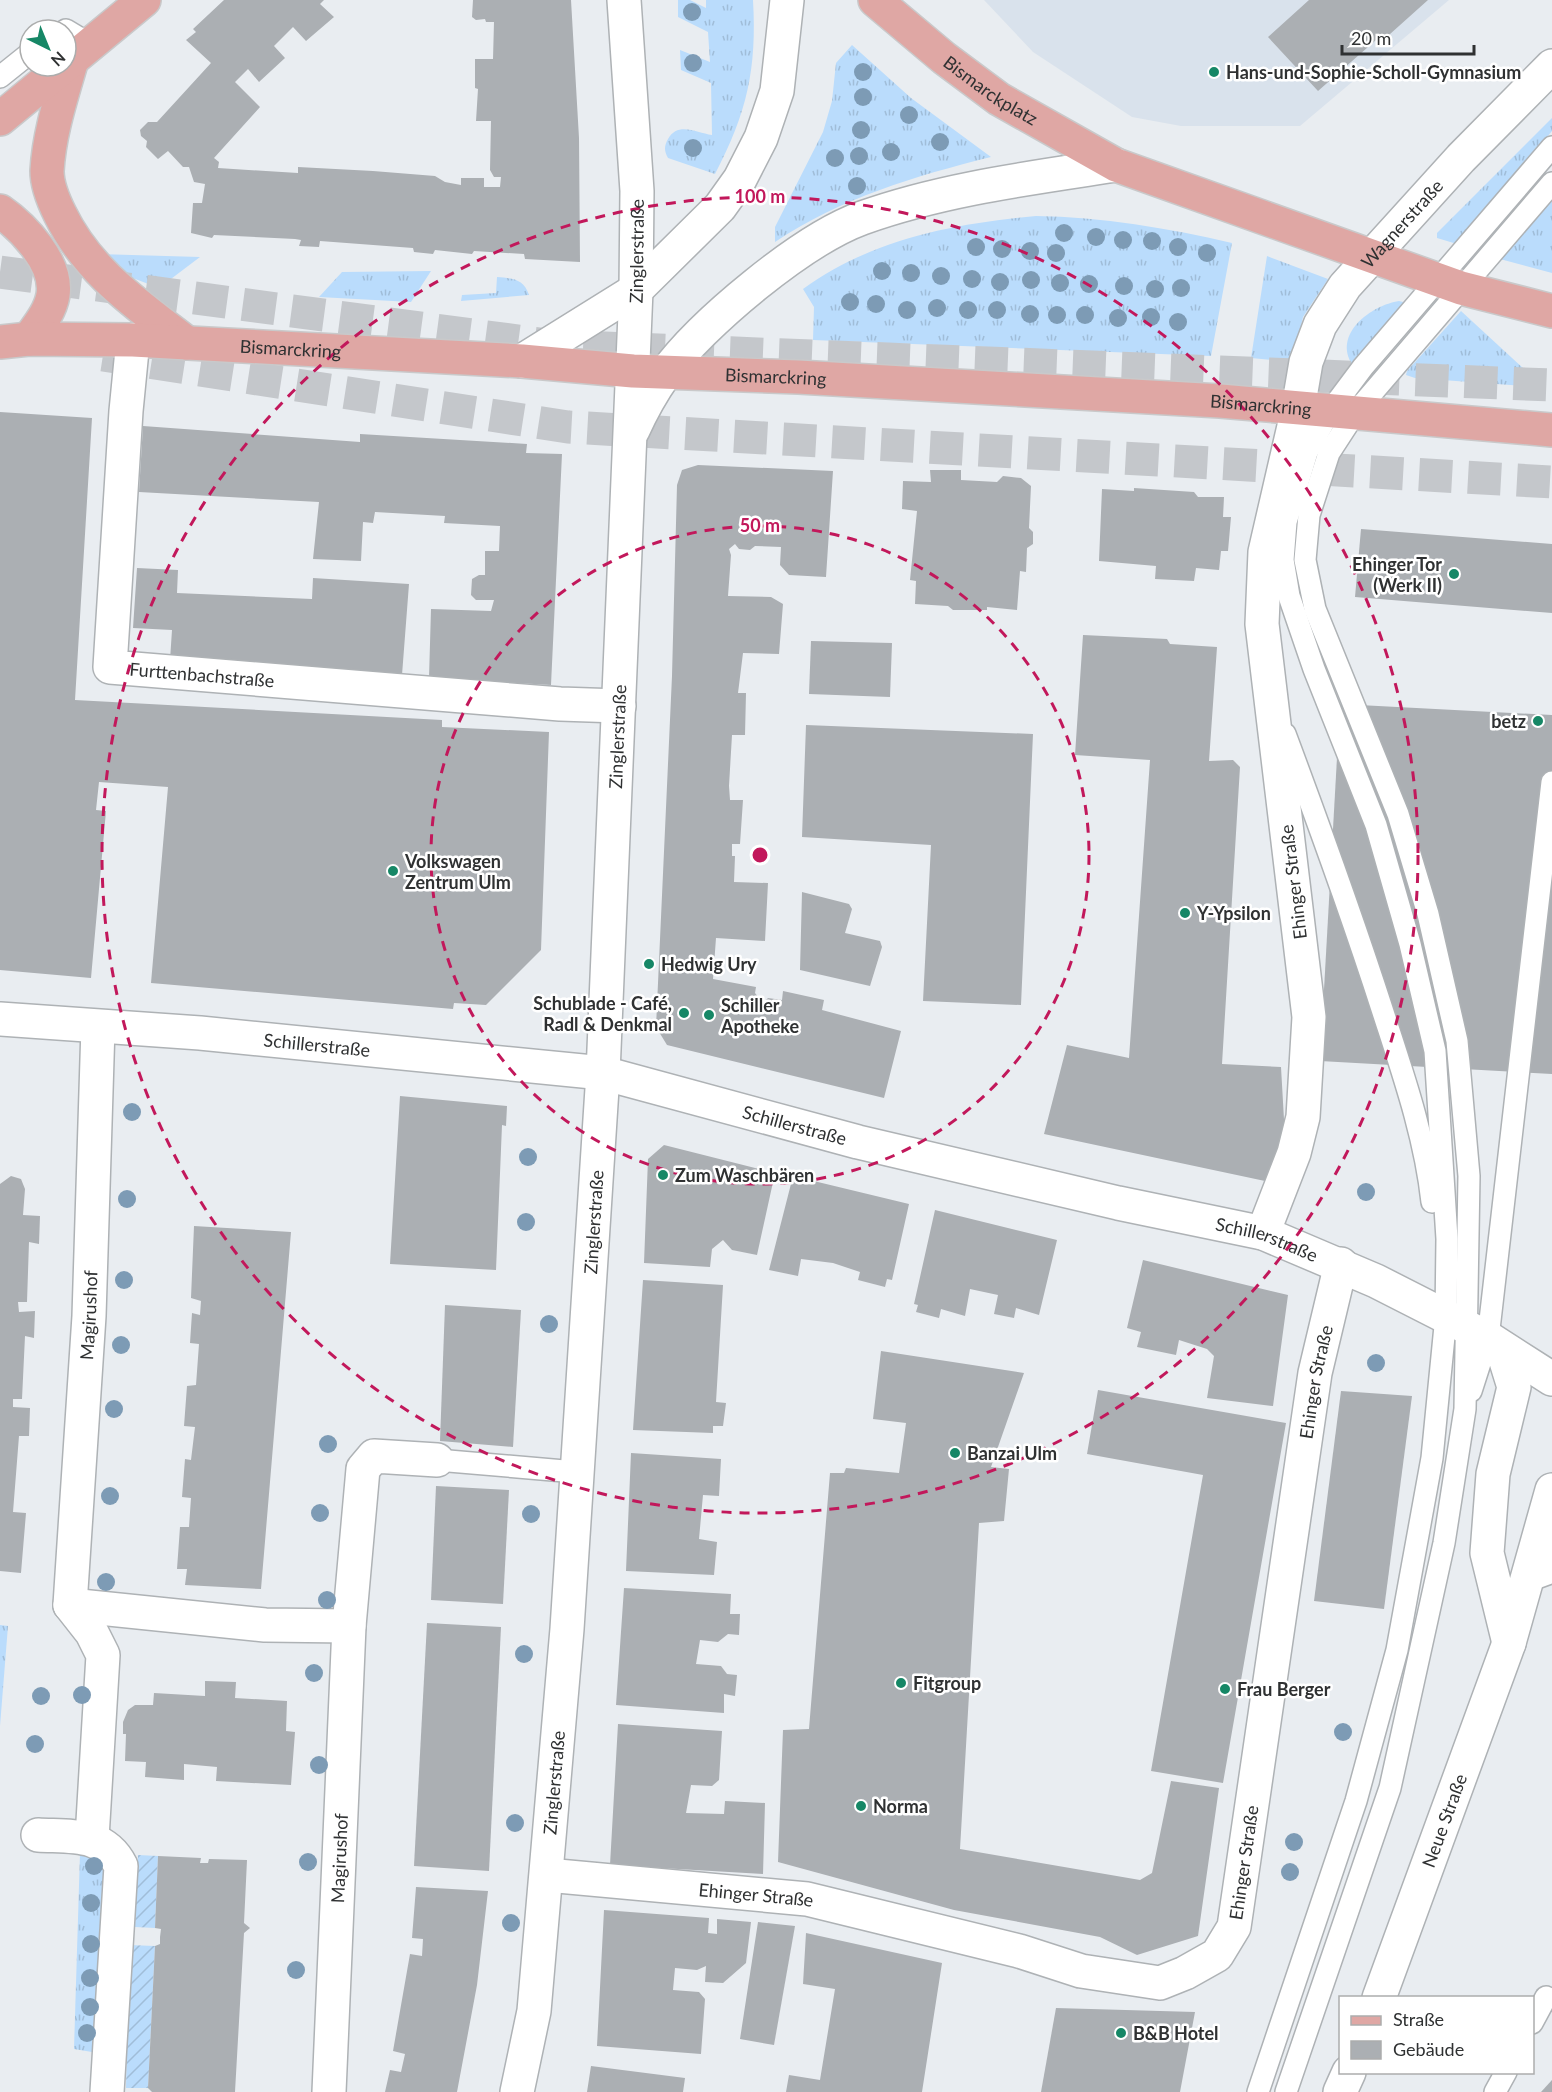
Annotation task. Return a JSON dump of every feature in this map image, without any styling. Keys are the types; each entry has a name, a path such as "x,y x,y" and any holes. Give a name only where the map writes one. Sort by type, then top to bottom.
{"main road":[{"path":"78,39 144,0"},
{"name":"Bismarckplatz","path":"875,0 944,58 999,99 1116,165"},
{"path":"0,119 39,78"},
{"path":"65,78 51,140 47,173 54,203 79,249 98,272 187,343"},
{"path":"1116,165 1450,283 1552,311"},
{"path":"0,211 18,223 51,273 54,292 48,311 14,341"},
{"name":"Bismarckring","path":"14,341 133,340 522,360 633,371 798,377 1220,401 1552,430"}],"street":[{"name":"Zinglerstraße","path":"517,2092 534,2011 547,1875 567,1629 603,1073 636,290 637,191 624,0"},
{"path":"522,360 636,290 720,207 740,179 761,138 777,91 787,0"},
{"name":"Wagnerstraße","path":"1298,408 1306,362 1320,325 1345,286 1446,174 1552,66"},
{"path":"628,440 645,404 666,372 714,321 774,270 827,236 861,218 953,193 1116,165"},
{"name":"Furttenbachstraße","path":"133,340 126,411 110,667 560,704 619,706"},
{"name":"Ehinger Straße","path":"1263,1233 1294,1153 1303,1117 1309,1017 1268,689 1263,601 1265,552 1298,408"},
{"name":"Schillerstraße","path":"0,1019 200,1033 603,1073 868,1144 1118,1203 1263,1233 1341,1264 1467,1327 1552,1379"},
{"name":"Magirushof","path":"70,1605 89,1316 98,1027"},
{"name":"Ehinger Straße","path":"547,1875 807,1899 1020,1951 1081,1971 1160,1983 1217,1956 1234,1927 1315,1373 1341,1264"},
{"path":"1467,1327 1505,1358 1514,1387 1493,1474 1486,1553 1509,1643"},
{"name":"Magirushof","path":"329,2092 349,1626 363,1469 374,1456 437,1460"},
{"name":"Neue Straße","path":"1380,1996 1509,1643 1541,1570 1552,1490"},
{"path":"70,1605 265,1625 349,1626"},
{"path":"70,1605 92,1633 103,1655 92,1838"},
{"path":"38,1835 92,1838 110,1849 121,1866 107,2092"},
{"path":"1343,2092 1350,2074"}],"lane":[{"path":"0,77 18,63"},
{"path":"1283,560 1286,522 1307,452 1450,283 1552,147"},
{"path":"1450,283 1552,183"},
{"path":"1286,2092 1390,1788 1417,1677 1444,1543 1465,1409 1469,1176 1457,1041 1428,914 1398,814 1315,609 1305,560 1309,515 1342,412"},
{"name":"Ehinger Straße","path":"1272,527 1291,500"},
{"path":"1272,527 1283,560 1297,624 1376,825 1410,944 1435,1051 1447,1239 1467,1327"},
{"path":"1268,689 1341,883 1405,1079 1467,1327"},
{"path":"1258,2092 1356,1801 1397,1650 1432,1458 1467,1327 1552,782"},
{"path":"437,1460 576,1472"},
{"path":"1534,2021 1550,1993"},
{"path":"1495,2092 1505,2074"}],"shaded area":[{"name":"Hans-und-Sophie-Scholl-Gymnasium","path":"984,0 1449,0 1300,126 1181,126 1132,117 1033,52"}],"green space":[{"path":"678,0 690,0 706,8 706,0 753,0 753,48 748,90 735,131 715,174 668,158 665,151 668,139 677,130 712,135 711,83 681,70 680,50 710,62 708,32 678,17"},
{"path":"852,45 911,98 991,157 879,190 800,226 775,242 775,227 823,132 832,101 836,63"},
{"path":"1552,118 1552,131 1457,244 1437,238 1437,233"},
{"path":"1552,198 1552,273 1500,259"},
{"path":"1036,216 1135,224 1232,243 1211,356 813,340 814,307 803,289 829,272 885,246 914,237 944,229"},
{"path":"98,254 200,257 159,288 122,274"},
{"path":"1267,256 1328,279 1303,317 1293,362 1251,358"},
{"path":"431,271 411,302 319,297 342,272"},
{"path":"497,277 521,283 529,295 461,301 462,295 496,293"},
{"path":"1399,301 1407,303 1353,366 1348,354 1347,343 1351,332 1358,323 1377,308"},
{"path":"1461,311 1524,369 1528,379 1524,386 1415,378 1406,375 1407,371"},
{"path":"0,1625 8,1626 0,1726"},
{"path":"80,1853 109,1858 98,2053 74,2049"},
{"path":"138,1855 158,1856 155,1928 135,1927"},
{"path":"129,1945 155,1946 148,2088 126,2088"}],"building":[{"path":"224,0 324,0 320,4 334,17 306,41 293,27 274,46 285,58 259,82 248,69 235,82 260,107 214,158 219,162 218,168 298,173 298,167 373,171 435,176 445,182 461,185 461,178 484,178 484,187 500,187 501,177 494,177 490,170 491,121 476,121 478,89 475,88 475,59 493,59 494,22 486,22 485,19 476,20 472,17 473,0 571,0 579,138 580,262 525,259 524,254 474,251 472,254 435,250 433,254 414,252 413,248 320,241 319,247 299,246 301,240 295,239 214,235 212,238 191,233 193,203 202,203 205,184 194,182 189,167 183,167 168,151 158,159 146,147 147,141 141,136 140,130 148,122 157,122 211,63 186,40 196,32 193,29"},
{"path":"1309,0 1428,0 1380,43 1376,40 1318,91 1268,37"},
{"path":"0,412 92,418 75,700 442,720 442,727 549,732 541,950 486,1005 454,1003 453,1009 151,983 168,787 99,782 96,810 106,811 91,978 0,970"},
{"path":"143,426 360,442 360,434 527,444 526,453 562,454 551,685 429,678 431,609 491,611 494,600 476,600 471,595 472,579 485,575 485,551 499,551 500,526 444,523 445,516 375,512 373,523 363,522 361,561 313,559 319,502 139,492"},
{"path":"698,465 833,471 826,577 789,575 780,565 781,547 755,546 750,550 739,549 735,544 729,549 731,555 728,596 771,597 783,604 779,654 743,653 738,693 746,693 745,735 732,735 729,786 730,800 743,800 740,844 732,844 732,856 735,856 734,882 768,883 765,941 716,938 713,979 756,987 755,993 763,1003 768,998 782,1000 783,991 824,1000 822,1010 901,1031 884,1098 667,1045 656,1027 672,676 677,485 682,470"},
{"path":"930,470 961,470 961,480 997,482 1003,476 1021,478 1031,486 1029,528 1033,532 1033,544 1027,548 1026,572 1020,571 1017,610 987,607 987,610 953,610 948,606 915,604 916,581 910,580 917,511 902,509 903,481 931,482"},
{"path":"1134,488 1194,492 1198,497 1224,497 1223,517 1231,517 1228,551 1221,551 1219,570 1196,568 1194,581 1155,579 1156,566 1099,561 1102,489 1134,491"},
{"name":"Ehinger Tor (Werk II)","path":"1361,529 1552,544 1552,613 1355,597"},
{"path":"137,568 178,570 177,593 312,599 313,578 409,584 402,675 170,660 172,630 133,628"},
{"path":"1083,635 1167,639 1170,644 1217,647 1209,761 1233,760 1240,767 1222,1064 1281,1067 1287,1172 1274,1183 1044,1134 1067,1045 1129,1058 1150,760 1075,755"},
{"path":"811,641 892,643 890,697 809,694"},
{"path":"1340,704 1552,715 1552,1074 1320,1061"},
{"path":"806,725 1033,734 1021,1005 923,1001 931,845 802,837"},
{"path":"802,892 849,904 852,909 845,933 880,941 882,947 870,986 800,970"},
{"path":"400,1096 507,1106 506,1126 502,1125 496,1270 390,1264"},
{"path":"664,1145 775,1173 757,1255 732,1250 723,1240 712,1249 710,1267 644,1263 648,1159"},
{"path":"11,1176 21,1179 25,1189 23,1215 40,1216 39,1244 29,1242 27,1302 18,1302 19,1312 35,1311 34,1338 25,1336 22,1399 13,1399 13,1407 30,1408 29,1436 19,1436 13,1512 26,1513 21,1573 0,1571 0,1184"},
{"path":"793,1176 909,1204 892,1280 887,1279 885,1287 858,1280 860,1272 833,1263 801,1259 798,1276 769,1270"},
{"path":"935,1210 1057,1240 1039,1315 1016,1308 1014,1318 994,1314 998,1295 970,1289 965,1316 941,1309 939,1318 916,1312 918,1305 914,1304"},
{"path":"194,1226 291,1232 261,1589 185,1585 187,1569 177,1569 180,1527 189,1527 191,1498 182,1497 185,1459 191,1460 195,1427 184,1426 187,1386 196,1385 199,1344 190,1343 192,1313 200,1315 201,1301 191,1298"},
{"path":"1143,1260 1288,1295 1273,1406 1207,1398 1214,1356 1207,1349 1179,1340 1176,1355 1137,1347 1141,1332 1127,1328"},
{"path":"643,1280 723,1285 716,1402 726,1403 723,1426 713,1426 713,1433 633,1430"},
{"path":"445,1305 521,1310 513,1447 440,1441"},
{"path":"881,1351 1024,1373 991,1467 1009,1469 1004,1521 979,1523 960,1849 1140,1880 1152,1873 1171,1781 1219,1788 1198,1936 1137,1955 1100,1937 954,1910 778,1862 783,1730 809,1729 830,1473 844,1473 846,1468 899,1473 906,1423 873,1419"},
{"path":"1098,1390 1286,1423 1223,1783 1151,1771 1203,1475 1087,1454"},
{"path":"1341,1391 1412,1396 1384,1609 1314,1601"},
{"path":"631,1453 721,1459 719,1496 703,1495 699,1539 717,1542 714,1575 626,1571"},
{"path":"436,1486 509,1490 503,1604 431,1600"},
{"path":"624,1588 731,1594 730,1614 740,1614 739,1635 728,1634 718,1642 700,1640 696,1664 721,1666 727,1674 737,1675 735,1696 724,1694 724,1713 616,1705"},
{"path":"427,1623 501,1627 489,1871 414,1866"},
{"path":"205,1681 236,1682 235,1698 287,1701 286,1731 295,1732 291,1785 216,1781 217,1767 184,1764 184,1780 145,1777 146,1762 125,1761 126,1734 123,1734 123,1722 128,1710 135,1705 153,1705 154,1693 205,1696"},
{"path":"618,1724 722,1731 719,1780 712,1786 691,1785 686,1813 724,1814 725,1801 765,1803 763,1874 610,1865"},
{"path":"158,1856 201,1858 200,1863 208,1863 209,1859 247,1860 244,1923 250,1928 244,1933 235,2092 152,2092 148,2088 155,1946 160,1944 161,1929 155,1928"},
{"path":"416,1887 488,1891 477,1985 457,2092 385,2092 390,2070 401,2072 405,2054 393,2051 410,1954 422,1956 423,1939 412,1938"},
{"path":"604,1910 709,1918 708,1933 717,1934 717,1919 751,1922 746,1963 723,1983 705,1982 706,1966 697,1970 675,1968 673,1990 699,1992 705,1999 701,2054 597,2046"},
{"path":"758,1922 795,1926 774,2045 740,2039"},
{"path":"806,1933 942,1963 922,2092 786,2092 789,2075 820,2080 835,1989 803,1984"},
{"name":"B&B Hotel","path":"1056,2008 1195,2012 1180,2092 1041,2092"},
{"path":"591,2066 685,2078 683,2092 587,2092"},
{"path":"1552,2080 1552,2092 1541,2092"}],"tunnel":[{"path":"0,272 555,346 1552,385"},
{"path":"103,355 568,427 1552,482"}],"place":[{"name":"Hans-und-Sophie-Scholl-Gymnasium","path":"1214,72"},
{"name":"Ehinger Tor (Werk II)","path":"1454,574"},
{"name":"betz","path":"1538,721"},
{"name":"Volkswagen Zentrum Ulm","path":"393,871"},
{"name":"Y-Ypsilon","path":"1185,913"},
{"name":"Hedwig Ury","path":"649,964"},
{"name":"Schublade - Café, Radl & Denkmal","path":"684,1013"},
{"name":"Schiller Apotheke","path":"709,1015"},
{"name":"Zum Waschbären","path":"663,1175"},
{"name":"Banzai Ulm","path":"955,1453"},
{"name":"Fitgroup","path":"901,1683"},
{"name":"Frau Berger","path":"1225,1689"},
{"name":"Norma","path":"861,1806"},
{"name":"B&B Hotel","path":"1121,2033"}]}
